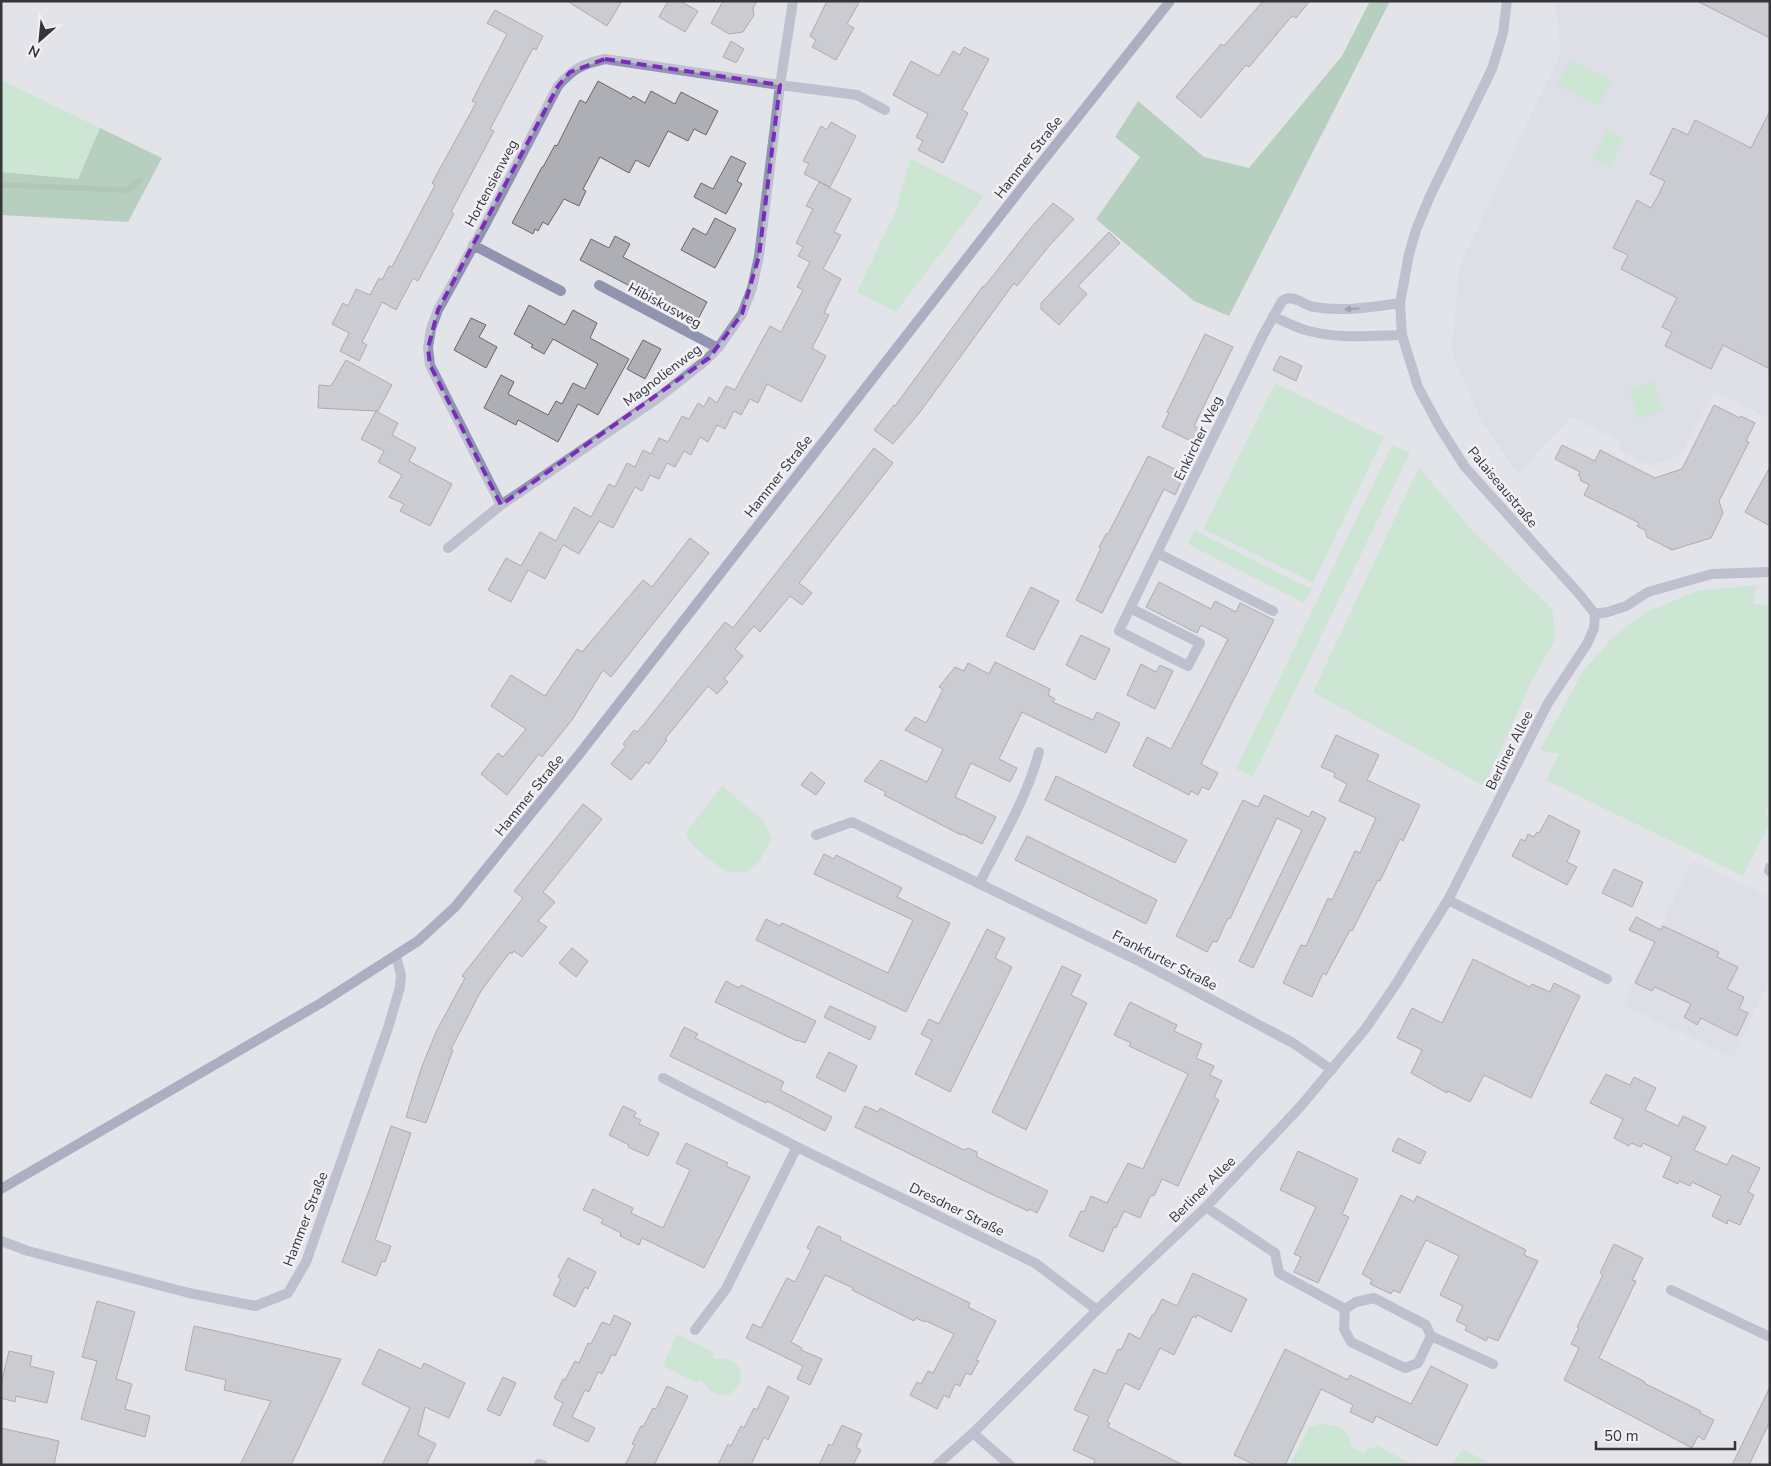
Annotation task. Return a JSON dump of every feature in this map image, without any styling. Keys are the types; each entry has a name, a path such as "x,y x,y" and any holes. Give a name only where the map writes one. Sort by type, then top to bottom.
{"main road":[{"name":"Hammer Straße","path":"1,1189 321,1002 396,956 418,941 455,907 589,742 1094,95 1170,1"}],"street":[{"name":"Magnolienweg","path":"448,548 501,505 658,398 709,358 742,314 752,288 759,256 792,1"},
{"name":"Palaiseaustraße","path":"1507,1 1503,34 1492,69 1430,196 1416,230 1409,254 1400,303 1402,335 1418,387 1438,426 1465,467 1595,614"},
{"name":"Hortensienweg","path":"501,505 430,365 428,348 431,329 438,310 558,86 570,72 586,63 605,59 780,85"},
{"path":"780,85 857,94 885,110"},
{"path":"473,244 561,291"},
{"name":"Hibiskusweg","path":"599,285 718,348"},
{"path":"1400,303 1348,310 1312,307 1291,298 1286,298 1273,316 1308,331 1327,335 1355,337 1402,335"},
{"name":"Enkircher Weg","path":"1130,608 1200,643 1188,666 1119,631 1130,608 1263,335 1273,316"},
{"path":"1157,553 1273,611"},
{"path":"1595,614 1626,606 1648,592 1712,574 1770,572"},
{"name":"Berliner Allee","path":"937,1465 1206,1207 1300,1107 1366,1028 1386,1000 1448,900 1548,703 1586,644 1594,628 1595,614"},
{"path":"979,884 1021,798 1038,752"},
{"name":"Frankfurter Straße","path":"816,835 852,822 1141,962 1293,1042 1332,1070"},
{"path":"1769,871 1770,867"},
{"path":"1448,900 1606,979"},
{"name":"Hammer Straße","path":"1,1241 28,1251 189,1293 255,1306 288,1293 306,1262 388,1028 402,975 396,956"},
{"name":"Dresdner Straße","path":"663,1078 797,1147 1035,1263 1097,1310"},
{"path":"695,1330 726,1289 797,1147"},
{"path":"1206,1207 1275,1253 1280,1273 1345,1309"},
{"path":"1671,1290 1770,1337"},
{"path":"1345,1309 1356,1302 1374,1298 1426,1324 1431,1336 1493,1364"},
{"path":"1345,1309 1344,1329 1351,1342 1404,1368 1418,1363 1431,1336"},
{"path":"972,1433 1010,1465"}],"highlighted area":[{"path":"605,59 780,85 759,256 742,314 709,358 501,505 430,365 428,348 438,310 558,86 570,72"}],"shaded area":[{"path":"1555,1 1770,1 1770,419 1714,392 1681,455 1650,466 1618,450 1621,441 1571,417 1518,474 1481,421 1451,351 1460,265 1561,52"},
{"path":"1692,860 1770,897 1770,979 1733,1058 1623,1005"}],"green space":[{"path":"1370,1 1390,1 1229,316 1194,301 1096,219 1140,157 1115,137 1138,101 1204,157 1249,168 1342,56"},
{"path":"1570,60 1612,80 1599,106 1557,85"},
{"path":"1,80 100,128 78,179 1,172"},
{"path":"100,128 162,158 128,222 1,215 1,172 78,179"},
{"path":"1607,130 1624,138 1609,167 1592,159"},
{"path":"910,159 984,196 896,312 857,292 897,208"},
{"path":"1654,381 1664,411 1638,419 1629,389"},
{"path":"1275,383 1384,437 1313,582 1203,529"},
{"path":"1392,445 1410,453 1253,777 1236,769"},
{"path":"1419,467 1474,533 1553,610 1555,641 1533,678 1484,786 1313,692"},
{"path":"1194,530 1311,589 1304,603 1188,544"},
{"path":"1757,585 1753,604 1770,605 1770,801 1765,810 1769,825 1743,876 1546,780 1559,754 1540,750 1582,673 1612,638 1647,612 1697,591"},
{"path":"722,786 764,821 772,839 759,862 748,872 728,872 707,858 690,842 686,832"},
{"path":"677,1334 714,1353 712,1357 730,1360 735,1363 739,1368 741,1379 735,1390 725,1395 713,1393 700,1380 697,1383 663,1366"},
{"path":"1323,1423 1342,1429 1346,1432 1352,1447 1364,1453 1367,1449 1378,1446 1413,1465 1290,1465 1309,1427"},
{"path":"1463,1449 1487,1462 1486,1465 1452,1465"}],"building":[{"path":"567,1 622,1 607,26"},
{"path":"668,1 680,1 698,11 685,32 659,17"},
{"path":"723,1 757,1 753,8 754,15 743,32 729,34 711,23"},
{"path":"827,1 860,1 847,24 854,28 836,60 812,47 816,40 810,36"},
{"path":"1263,1 1310,1 1296,18 1292,16 1249,67 1246,65 1201,118 1176,97 1221,44 1224,46"},
{"path":"1697,1 1770,1 1770,38"},
{"path":"495,10 543,36 536,50 533,48 490,129 494,131 451,212 454,214 418,281 413,278 396,310 382,302 362,342 367,345 359,361 340,351 349,333 332,324 343,303 348,306 356,289 370,295 379,278 382,280 389,266 392,267 435,185 432,183 476,103 472,101 507,34 487,23"},
{"path":"731,41 744,49 736,63 723,57"},
{"path":"964,47 989,59 962,110 968,113 943,163 918,150 923,141 916,137 928,114 893,95 911,61 939,76 953,51 960,55"},
{"path":"598,81 631,99 633,96 645,103 651,91 675,104 681,92 718,111 706,135 694,129 688,141 668,131 649,167 636,160 629,173 600,157 583,189 586,191 579,206 564,199 548,225 543,222 538,231 535,229 533,234 512,223 542,167 555,145 557,146 580,100 586,103"},
{"path":"1770,111 1770,369 1723,345 1711,369 1665,346 1672,332 1662,327 1677,298 1621,269 1628,255 1613,248 1637,200 1651,208 1659,194 1665,181 1650,174 1673,128 1688,135 1695,120 1751,148"},
{"path":"831,122 856,136 830,187 804,174 809,164 803,161 821,126 827,130"},
{"path":"731,156 746,163 737,181 742,184 726,214 694,197 701,183 713,189"},
{"path":"819,182 851,199 834,232 841,235 823,269 841,279 824,313 829,315 812,348 826,356 801,402 767,384 758,403 750,399 741,415 734,411 725,429 717,425 708,442 700,437 691,455 684,451 675,467 667,463 659,479 650,475 642,491 635,487 613,528 599,521 579,554 563,545 545,579 528,570 511,602 488,590 506,558 521,566 540,532 556,541 574,507 591,517 609,484 615,487 627,463 635,467 643,450 651,454 659,438 668,442 682,416 689,419 698,403 704,407 709,397 717,403 726,386 735,390 770,326 781,332 803,290 797,287 810,262 798,256 803,247 796,243 813,209 806,206"},
{"path":"1053,203 1074,219 1049,246 1017,286 1014,283 920,412 893,444 874,430 895,406 983,286"},
{"path":"715,218 736,229 715,268 681,250 693,228 706,235"},
{"path":"1109,232 1120,243 1078,286 1087,294 1059,325 1041,309 1041,303"},
{"path":"615,236 630,244 623,257 707,302 697,321 580,260 591,239 609,248"},
{"path":"529,305 565,325 573,310 597,323 590,338 629,359 598,415 578,404 558,442 518,420 516,425 484,408 501,375 514,382 508,394 548,415 556,401 562,404 573,383 585,389 598,364 553,339 544,354 514,334"},
{"path":"471,318 486,325 479,337 497,347 486,368 454,350"},
{"path":"1205,334 1233,347 1194,426 1205,432 1199,445 1162,427 1169,413 1167,412"},
{"path":"643,340 661,349 645,379 627,369"},
{"path":"1280,356 1302,366 1296,381 1273,370"},
{"path":"346,360 392,385 378,411 318,408 319,385 331,386"},
{"path":"1714,405 1755,423 1746,441 1749,442 1719,501 1723,513 1711,538 1672,550 1647,537 1645,530 1637,526 1639,523 1584,495 1589,485 1580,480 1581,478 1578,475 1580,472 1555,459 1562,445 1595,461 1600,450 1655,478 1682,469"},
{"path":"376,411 398,423 392,435 416,448 409,461 452,484 430,526 400,511 404,504 389,497 402,475 378,462 384,451 361,439"},
{"path":"874,448 893,463 799,583 812,593 802,605 790,596 760,632 754,626 735,649 743,656 724,679 728,682 717,694 708,686 665,739 667,740 649,764 646,762 631,780 611,764 626,746 623,744 634,730 637,732 645,723 725,622 733,628"},
{"path":"1148,456 1185,474 1175,495 1164,489 1102,613 1076,600 1101,548 1099,547 1106,534 1108,534"},
{"path":"1770,467 1770,526 1745,512"},
{"path":"690,538 709,553 611,677 603,670 572,720 542,757 539,754 507,795 481,774 498,753 503,757 526,729 491,706 511,675 545,696 577,649 582,652 643,580 652,587"},
{"path":"1159,582 1211,609 1215,601 1236,612 1240,603 1274,620 1201,764 1218,773 1209,790 1202,787 1198,795 1191,791 1189,795 1133,766 1147,737 1171,749 1228,639 1201,625 1197,633 1146,607"},
{"path":"1031,587 1059,601 1034,650 1006,636"},
{"path":"1081,635 1110,649 1095,680 1066,665"},
{"path":"995,662 1050,689 1048,695 1055,699 1053,702 1093,720 1097,712 1120,723 1106,753 1022,712 999,759 1017,768 1010,782 971,763 955,797 996,817 982,844 884,795 886,792 864,781 881,760 927,782 943,749 905,730 915,717 926,723 943,689 939,687 955,667 964,671 968,663 989,674"},
{"path":"1141,664 1156,672 1160,665 1173,671 1155,709 1127,695"},
{"path":"1336,735 1379,755 1367,780 1420,805 1403,841 1400,839 1380,881 1378,880 1352,931 1350,930 1326,975 1323,973 1312,997 1283,983 1301,945 1306,946 1328,898 1332,900 1355,851 1360,853 1376,818 1339,801 1347,784 1334,777 1335,773 1321,767"},
{"path":"811,772 825,783 816,795 801,785"},
{"path":"1056,776 1187,840 1175,863 1045,800"},
{"path":"1264,795 1309,817 1312,811 1326,818 1253,968 1239,961 1302,830 1277,818 1230,919 1228,918 1217,942 1213,941 1207,952 1176,936 1243,800 1258,807"},
{"path":"583,804 602,819 543,892 555,902 538,921 547,927 522,957 514,951 512,954 510,952 481,991 451,1049 453,1050 426,1123 406,1117 421,1069 436,1032 465,978 462,976 523,898 514,891"},
{"path":"1549,815 1580,831 1567,862 1577,867 1567,885 1512,856 1521,839 1525,841 1528,834 1534,837 1537,832 1539,833"},
{"path":"1027,836 1157,900 1146,924 1015,860"},
{"path":"824,854 834,859 836,855 902,888 897,897 950,923 906,1012 756,940 766,919 780,926 782,923 888,973 913,920 814,874"},
{"path":"1614,869 1643,882 1632,907 1602,893"},
{"path":"1636,917 1661,930 1663,926 1719,952 1717,957 1738,967 1727,989 1744,997 1739,1009 1748,1013 1737,1036 1701,1018 1697,1025 1684,1017 1691,1004 1655,987 1652,991 1635,983 1655,942 1629,930"},
{"path":"987,929 1005,938 995,958 1012,967 950,1092 915,1074 932,1040 921,1034 929,1019 939,1024"},
{"path":"572,948 588,961 576,977 559,963"},
{"path":"1473,959 1530,987 1532,984 1550,992 1554,983 1580,996 1531,1098 1484,1075 1470,1102 1448,1091 1447,1093 1411,1073 1422,1050 1397,1038 1412,1008 1442,1023"},
{"path":"1062,966 1081,975 1071,995 1087,1003 1026,1130 992,1112"},
{"path":"726,981 739,988 741,985 816,1021 805,1043 715,1002"},
{"path":"1130,1002 1177,1025 1174,1031 1202,1044 1196,1058 1214,1066 1210,1075 1222,1081 1214,1097 1219,1100 1178,1186 1162,1179 1154,1196 1151,1195 1140,1218 1124,1211 1116,1228 1114,1227 1103,1252 1069,1236 1081,1211 1084,1212 1091,1196 1107,1203 1128,1163 1143,1169 1188,1074 1129,1046 1131,1043 1114,1035"},
{"path":"830,1006 876,1027 870,1040 824,1017"},
{"path":"684,1027 698,1034 695,1038 784,1082 780,1090 832,1117 825,1131 767,1101 766,1103 670,1056"},
{"path":"829,1052 857,1066 845,1092 816,1077"},
{"path":"1606,1074 1630,1085 1634,1077 1656,1088 1645,1110 1678,1126 1683,1116 1706,1127 1694,1150 1727,1165 1732,1155 1760,1168 1748,1192 1754,1195 1740,1225 1728,1220 1727,1224 1712,1216 1721,1196 1692,1182 1690,1186 1679,1181 1678,1184 1663,1177 1672,1157 1643,1143 1641,1147 1631,1143 1629,1146 1614,1138 1623,1119 1590,1103"},
{"path":"623,1106 636,1112 634,1117 641,1120 639,1124 659,1133 648,1156 628,1147 629,1145 609,1135"},
{"path":"865,1106 878,1112 880,1108 964,1150 968,1148 977,1152 977,1157 1048,1191 1037,1213 1029,1209 1028,1211 985,1191 855,1127"},
{"path":"391,1126 411,1133 375,1240 391,1246 385,1262 382,1261 376,1276 342,1262"},
{"path":"1398,1138 1426,1152 1420,1164 1392,1151"},
{"path":"686,1143 728,1163 726,1166 750,1177 704,1268 642,1238 639,1245 620,1236 621,1233 601,1223 603,1219 583,1210 593,1189 633,1208 631,1213 663,1228 690,1170 676,1163"},
{"path":"1298,1151 1358,1179 1342,1214 1349,1217 1318,1283 1294,1272 1301,1257 1294,1254 1316,1207 1280,1190"},
{"path":"1401,1195 1414,1202 1417,1196 1526,1250 1524,1255 1538,1261 1498,1341 1488,1337 1486,1341 1465,1330 1467,1326 1456,1321 1463,1306 1440,1295 1459,1256 1426,1240 1400,1293 1393,1290 1391,1294 1370,1284 1372,1280 1362,1274"},
{"path":"818,1226 841,1237 840,1240 970,1303 968,1307 996,1321 976,1360 979,1361 971,1375 966,1373 960,1386 955,1384 949,1398 944,1395 937,1409 910,1395 917,1382 921,1384 928,1371 933,1373 954,1334 926,1321 916,1318 914,1321 825,1275 791,1342 802,1348 801,1350 822,1359 810,1385 797,1379 803,1366 746,1338 753,1324 761,1328 787,1278 795,1282 811,1250 807,1248"},
{"path":"1614,1244 1643,1258 1632,1280 1636,1281 1599,1358 1701,1411 1700,1413 1714,1420 1704,1440 1698,1436 1692,1448 1564,1380 1579,1348 1571,1344 1579,1328 1577,1327 1603,1275 1600,1273"},
{"path":"568,1258 596,1272 588,1289 585,1287 575,1307 553,1295 561,1279 558,1277"},
{"path":"1193,1273 1247,1299 1231,1332 1197,1315 1196,1318 1193,1316 1174,1355 1160,1348 1139,1390 1125,1383 1107,1422 1110,1423 1108,1427 1183,1465 1093,1465 1095,1460 1073,1450 1089,1416 1074,1410 1094,1369 1106,1374 1118,1349 1121,1350 1129,1333 1140,1339 1162,1299 1177,1306"},
{"path":"97,1301 135,1312 116,1379 132,1384 125,1409 150,1416 145,1437 81,1419 97,1361 82,1357"},
{"path":"614,1315 631,1323 615,1356 612,1354 602,1374 598,1372 589,1392 585,1390 572,1417 595,1428 588,1442 553,1425 563,1403 554,1398 563,1379 565,1380 575,1361 579,1363 588,1343 591,1344 602,1322 610,1325"},
{"path":"194,1326 341,1359 291,1465 240,1465 271,1401 224,1390 226,1380 185,1370"},
{"path":"379,1349 421,1369 424,1363 465,1383 449,1418 425,1407 418,1435 436,1444 426,1465 382,1465 410,1408 362,1384"},
{"path":"1285,1349 1348,1380 1350,1375 1411,1404 1431,1366 1468,1385 1437,1446 1376,1416 1373,1423 1350,1412 1353,1405 1321,1389 1285,1465 1255,1465 1234,1455"},
{"path":"9,1351 32,1356 30,1366 54,1372 47,1403 16,1396 15,1402 1,1398 1,1384"},
{"path":"503,1377 516,1383 500,1416 487,1410"},
{"path":"667,1386 688,1396 654,1465 625,1465 635,1445 632,1444 641,1426 643,1427 653,1408 656,1409"},
{"path":"768,1386 789,1397 768,1440 764,1437 751,1465 718,1465 728,1444 731,1446 741,1426 744,1428 754,1408 757,1410"},
{"path":"1770,1387 1770,1421 1749,1465 1732,1465"},
{"path":"842,1425 862,1434 856,1447 861,1450 853,1465 819,1465 829,1444 832,1446"},
{"path":"1,1428 59,1441 54,1465 1,1465"}],"waterway":[{"path":"1,185 127,190 140,180"}]}
